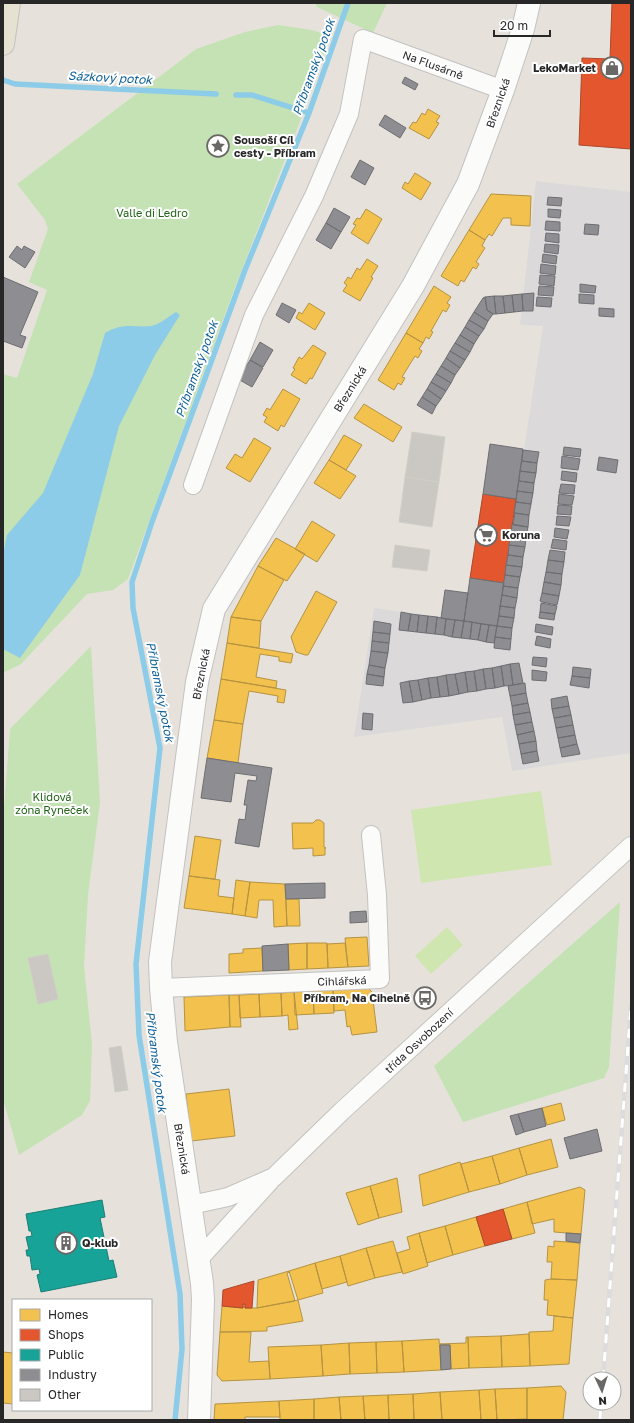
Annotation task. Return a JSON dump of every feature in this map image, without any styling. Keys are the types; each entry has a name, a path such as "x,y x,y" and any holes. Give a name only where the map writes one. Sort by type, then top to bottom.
{"main road":[{"path":"3,44 9,3"}],"street":[{"name":"Březnická","path":"199,1420 203,1300 166,1042 160,962 198,682 214,609 412,286 468,184 503,90 523,29 529,3"},
{"name":"Na Flusárně","path":"193,485 254,316 314,196 349,114 363,39 503,90"},
{"name":"Cihlářská","path":"161,988 380,979 377,895 371,836"},
{"name":"třída Osvobození","path":"190,1205 228,1197 274,1177 342,1112 631,846"},
{"path":"198,1260 274,1177"}],"shaded area":[{"path":"536,181 631,192 631,753 512,771 502,717 354,737 374,608 497,625 543,326 520,325"}],"green space":[{"path":"315,3 387,3 373,33 317,7"},
{"name":"Valle di Ledro","path":"278,25 312,30 330,36 306,106 237,282 128,579 113,590 87,594 21,664 3,673 3,374 17,378 47,290 29,282 48,229 45,220 17,184 196,49 245,32"},
{"name":"Klidová zóna Ryneček","path":"91,646 100,802 88,895 84,966 92,1044 90,1101 82,1115 19,1155 3,1099 3,822 10,729"},
{"path":"541,791 552,865 421,883 411,810"},
{"path":"620,902 609,1067 604,1078 463,1122 434,1066"},
{"path":"447,927 463,945 431,974 415,956"}],"water":[{"path":"176,312 180,315 155,355 119,426 80,575 20,658 3,649 3,555 7,535 43,493 93,374 105,333 123,326 151,326 161,322"}],"building: Homes":[{"path":"428,109 440,116 436,122 439,123 429,139 409,128 413,122 416,123 422,113 425,115"},
{"path":"415,173 431,183 421,200 402,188 405,182 408,184"},
{"path":"491,194 531,196 530,226 511,225 511,218 503,218 492,236 489,234 485,240 469,230"},
{"path":"366,209 382,219 368,244 351,233 356,225 353,224 357,218 360,219"},
{"path":"469,230 485,240 482,246 485,248 476,262 479,264 476,269 473,267 464,282 461,280 458,286 441,276"},
{"path":"367,259 378,266 360,301 343,291 347,285 344,283 348,277 351,279 357,268 360,270"},
{"path":"434,286 451,297 447,303 450,305 446,312 443,310 431,331 433,332 429,339 426,337 423,343 406,333"},
{"path":"309,303 325,313 315,330 296,318 299,312 302,314"},
{"path":"406,333 423,343 419,349 422,351 418,358 415,356 402,377 405,378 401,385 398,383 394,390 378,380"},
{"path":"313,345 326,353 312,379 310,378 306,384 291,375 295,369 293,368 299,357 302,359"},
{"path":"283,389 300,399 284,427 281,425 278,431 264,422 267,417 263,415 267,408 270,410"},
{"path":"364,404 402,427 393,442 354,418"},
{"path":"344,435 362,445 346,470 329,460"},
{"path":"254,438 271,448 250,482 226,468 235,454 242,458"},
{"path":"329,460 356,476 340,499 314,483"},
{"path":"312,521 335,535 317,562 295,549"},
{"path":"276,538 305,554 287,581 258,566"},
{"path":"258,566 284,580 261,621 231,617"},
{"path":"316,591 337,602 308,655 305,655 296,652 291,637"},
{"path":"231,617 261,621 259,648 227,643"},
{"path":"227,643 293,654 291,663 279,661 279,657 260,654 256,677 277,681 276,688 221,679"},
{"path":"221,679 286,690 284,703 277,702 278,696 249,691 243,724 214,720"},
{"path":"214,720 243,724 238,763 207,758"},
{"path":"316,820 320,820 324,823 324,847 326,848 325,855 313,856 313,848 293,849 292,823 313,823"},
{"path":"195,836 221,840 215,879 189,876"},
{"path":"189,876 220,880 218,896 234,898 232,914 184,908"},
{"path":"236,880 250,882 245,916 232,914"},
{"path":"250,882 285,884 287,926 274,927 273,900 259,900 257,918 245,916"},
{"path":"286,899 299,899 300,926 287,926"},
{"path":"367,937 369,966 348,967 345,938"},
{"path":"307,943 327,943 328,968 307,969"},
{"path":"307,943 307,969 289,970 288,944"},
{"path":"345,943 348,967 328,968 327,944"},
{"path":"262,948 263,971 229,973 229,954 243,953 243,949"},
{"path":"368,988 372,992 377,1032 352,1035 350,1026 347,1027 345,1010 334,1011 333,990"},
{"path":"333,990 334,1013 314,1014 313,991"},
{"path":"313,991 314,1014 295,1015 294,992"},
{"path":"294,992 298,1029 289,1030 288,1015 282,1016 281,993"},
{"path":"281,993 282,1016 260,1017 259,994"},
{"path":"259,994 260,1017 240,1018 239,995"},
{"path":"229,995 230,1027 185,1031 184,997"},
{"path":"229,995 239,995 241,1027 230,1027"},
{"path":"229,1089 235,1136 191,1141 186,1094"},
{"path":"561,1103 565,1120 547,1125 542,1108"},
{"path":"551,1139 558,1167 527,1175 519,1148"},
{"path":"519,1148 527,1175 500,1184 492,1156"},
{"path":"492,1156 500,1184 469,1192 461,1164"},
{"path":"460,1162 469,1192 423,1206 419,1175"},
{"path":"397,1178 402,1212 379,1218 370,1186"},
{"path":"370,1186 379,1218 358,1225 346,1193"},
{"path":"580,1187 585,1190 581,1234 554,1232 554,1219 532,1224 527,1202"},
{"path":"527,1202 535,1233 512,1239 503,1209"},
{"path":"476,1217 485,1246 453,1255 445,1226"},
{"path":"445,1226 453,1255 427,1263 419,1233"},
{"path":"419,1233 428,1266 403,1274 397,1253 410,1249 407,1237"},
{"path":"393,1241 402,1272 375,1278 366,1248"},
{"path":"554,1241 580,1243 577,1280 551,1279 552,1262 547,1262 548,1246 554,1247"},
{"path":"366,1248 375,1278 348,1286 340,1256"},
{"path":"340,1256 347,1282 322,1289 315,1263"},
{"path":"315,1263 323,1293 298,1300 289,1271"},
{"path":"289,1271 290,1272 287,1273 295,1301 257,1308 258,1280"},
{"path":"545,1280 577,1280 573,1318 547,1315 548,1300 544,1300"},
{"path":"298,1300 303,1321 267,1327 267,1331 220,1332 222,1306 243,1308 243,1304 245,1304 245,1308 257,1308"},
{"path":"554,1316 573,1318 569,1364 530,1366 529,1332 553,1331"},
{"path":"220,1332 251,1332 249,1362 269,1361 270,1379 222,1381 217,1375"},
{"path":"529,1334 530,1366 502,1367 501,1336"},
{"path":"501,1336 502,1367 469,1368 468,1337"},
{"path":"466,1337 468,1337 469,1368 451,1369 450,1345 440,1344 466,1343"},
{"path":"439,1339 441,1370 404,1372 402,1341"},
{"path":"402,1341 404,1372 377,1373 376,1342"},
{"path":"376,1342 377,1373 350,1374 349,1343"},
{"path":"349,1343 350,1374 323,1376 321,1345"},
{"path":"321,1345 323,1376 270,1379 268,1347"},
{"path":"3,1352 12,1353 12,1404 3,1403"},
{"path":"561,1386 566,1392 563,1420 527,1420 527,1388"},
{"path":"527,1388 527,1419 497,1420 495,1389"},
{"path":"495,1389 497,1420 481,1420 479,1390"},
{"path":"479,1390 481,1420 442,1420 440,1392"},
{"path":"440,1392 442,1420 414,1420 413,1394"},
{"path":"413,1394 414,1420 389,1420 388,1395"},
{"path":"388,1395 389,1420 365,1420 363,1396"},
{"path":"363,1396 365,1420 341,1420 339,1397"},
{"path":"339,1397 341,1420 314,1420 314,1399"},
{"path":"314,1399 314,1420 280,1420 279,1401"},
{"path":"279,1401 280,1417 245,1417 245,1420 214,1420 215,1404"}],"building: Shops":[{"path":"612,3 631,3 631,149 579,145 582,58 610,59"},
{"path":"483,494 516,499 504,583 470,578"},
{"path":"503,1209 512,1239 485,1246 476,1217"},
{"path":"254,1281 252,1308 245,1308 245,1304 243,1304 243,1308 222,1306 223,1290"}],"building: Public":[{"name":"Q-klub","path":"102,1200 105,1217 100,1218 109,1261 113,1260 117,1277 41,1292 37,1275 40,1274 39,1269 32,1270 30,1256 27,1256 26,1250 29,1250 26,1237 32,1236 31,1231 29,1231 26,1214"}],"building: Industry":[{"path":"405,77 418,84 415,90 402,83"},
{"path":"385,115 406,128 400,138 379,125"},
{"path":"360,160 374,168 365,185 351,177"},
{"path":"548,197 562,198 561,206 547,205"},
{"path":"334,208 350,217 341,232 326,223"},
{"path":"548,209 561,210 560,218 548,217"},
{"path":"546,221 560,222 560,231 545,230"},
{"path":"326,223 341,232 331,249 316,240"},
{"path":"585,224 599,225 598,235 584,234"},
{"path":"546,233 559,234 559,243 545,241"},
{"path":"545,244 559,245 558,254 544,252"},
{"path":"17,246 22,250 24,246 35,252 25,268 9,257"},
{"path":"543,254 557,256 556,264 542,262"},
{"path":"541,264 556,266 555,275 540,273"},
{"path":"540,275 555,276 554,286 539,284"},
{"path":"3,277 38,292 20,335 26,337 22,348 3,341"},
{"path":"580,284 596,286 595,293 580,292"},
{"path":"539,286 554,287 553,296 538,295"},
{"path":"534,293 533,311 523,311 522,294"},
{"path":"522,294 523,311 514,312 512,295"},
{"path":"579,294 594,295 594,304 579,303"},
{"path":"512,295 514,312 505,313 503,296"},
{"path":"494,296 503,296 505,313 496,314"},
{"path":"494,296 496,314 493,314 487,310 485,297"},
{"path":"485,297 487,310 493,314 488,321 474,312"},
{"path":"537,297 552,298 551,307 536,306"},
{"path":"282,303 296,310 289,323 276,315"},
{"path":"599,308 614,309 614,317 599,316"},
{"path":"474,312 488,321 484,329 469,320"},
{"path":"469,320 484,329 479,336 465,327"},
{"path":"465,327 479,336 474,344 460,335"},
{"path":"460,335 474,344 470,352 455,343"},
{"path":"260,342 273,350 263,367 250,360"},
{"path":"455,343 470,352 465,360 450,351"},
{"path":"450,351 465,360 460,368 446,358"},
{"path":"446,358 460,368 455,375 441,366"},
{"path":"250,360 263,368 252,387 238,379"},
{"path":"441,366 455,375 451,383 436,374"},
{"path":"436,374 451,383 446,391 431,382"},
{"path":"431,382 446,391 441,399 427,389"},
{"path":"427,389 441,399 436,406 422,397"},
{"path":"422,397 436,406 432,414 417,405"},
{"path":"490,444 523,449 516,499 483,494"},
{"path":"564,447 581,449 580,457 563,455"},
{"path":"523,450 539,452 537,463 522,461"},
{"path":"562,456 580,459 578,470 561,468"},
{"path":"599,457 618,460 616,473 597,470"},
{"path":"522,461 537,463 536,473 520,471"},
{"path":"520,471 536,473 534,483 519,481"},
{"path":"562,471 577,473 576,482 561,480"},
{"path":"519,481 534,483 533,493 517,491"},
{"path":"561,484 575,485 574,494 559,493"},
{"path":"517,491 533,493 531,504 516,502"},
{"path":"559,494 574,496 572,505 558,504"},
{"path":"516,502 531,504 529,515 514,513"},
{"path":"558,505 572,506 571,515 557,514"},
{"path":"515,513 529,515 528,527 513,525"},
{"path":"557,516 571,517 569,526 556,525"},
{"path":"512,524 528,527 526,537 511,535"},
{"path":"555,528 569,530 567,539 554,537"},
{"path":"511,535 526,537 525,547 509,545"},
{"path":"553,539 567,541 566,550 551,548"},
{"path":"509,545 525,547 523,557 508,555"},
{"path":"550,550 565,552 564,562 548,560"},
{"path":"508,555 523,557 522,567 506,565"},
{"path":"548,560 564,562 562,574 546,572"},
{"path":"506,565 522,567 520,577 505,575"},
{"path":"546,572 562,574 561,585 544,582"},
{"path":"505,575 520,577 518,588 503,586"},
{"path":"470,578 504,583 497,626 464,621"},
{"path":"544,582 561,585 559,596 542,593"},
{"path":"503,586 518,588 517,598 502,595"},
{"path":"445,590 468,593 464,621 441,618"},
{"path":"542,593 559,596 557,605 540,601"},
{"path":"502,595 517,598 515,608 500,606"},
{"path":"541,603 557,606 555,614 540,612"},
{"path":"500,606 515,608 514,618 499,616"},
{"path":"401,612 411,614 408,631 399,630"},
{"path":"540,612 555,614 554,620 539,618"},
{"path":"411,614 419,615 417,632 408,631"},
{"path":"419,615 428,616 426,633 417,632"},
{"path":"428,616 437,617 435,634 426,633"},
{"path":"499,616 514,618 512,628 497,626"},
{"path":"437,617 446,619 444,635 435,634"},
{"path":"446,619 455,620 452,637 444,635"},
{"path":"455,620 464,621 461,638 452,637"},
{"path":"374,621 391,624 390,634 373,632"},
{"path":"464,621 472,622 470,639 461,638"},
{"path":"472,622 481,624 478,640 470,639"},
{"path":"481,624 489,625 486,642 478,640"},
{"path":"536,624 553,627 552,635 535,632"},
{"path":"489,625 497,626 494,643 486,642"},
{"path":"497,626 512,628 511,639 495,637"},
{"path":"373,632 390,634 389,643 372,641"},
{"path":"537,636 551,639 550,648 535,645"},
{"path":"495,637 511,639 510,650 494,648"},
{"path":"372,641 389,643 388,653 371,651"},
{"path":"371,651 388,653 385,668 369,665"},
{"path":"533,657 547,658 546,667 532,665"},
{"path":"519,663 523,683 513,685 510,664"},
{"path":"510,664 513,685 504,686 501,666"},
{"path":"369,665 385,668 384,677 367,674"},
{"path":"501,666 504,686 495,688 492,668"},
{"path":"573,667 591,669 590,678 572,676"},
{"path":"492,668 495,688 486,689 483,669"},
{"path":"483,669 486,689 477,691 474,671"},
{"path":"532,670 547,672 546,681 532,680"},
{"path":"474,671 477,691 468,692 465,672"},
{"path":"465,672 468,692 459,694 455,674"},
{"path":"367,674 384,677 383,686 366,684"},
{"path":"455,674 459,694 449,696 446,675"},
{"path":"446,675 449,696 440,697 437,677"},
{"path":"572,676 590,678 589,688 570,685"},
{"path":"437,677 440,697 431,698 428,678"},
{"path":"428,678 431,698 422,700 418,680"},
{"path":"418,680 422,700 413,702 409,681"},
{"path":"409,681 413,702 403,703 400,683"},
{"path":"525,683 526,693 510,696 508,686"},
{"path":"526,693 528,703 512,706 510,696"},
{"path":"567,696 569,706 552,709 551,699"},
{"path":"528,703 530,712 513,715 512,706"},
{"path":"569,706 571,715 554,718 552,709"},
{"path":"530,712 532,722 515,725 513,715"},
{"path":"363,713 373,714 372,730 362,729"},
{"path":"571,715 573,725 556,728 554,718"},
{"path":"532,722 534,731 517,735 515,725"},
{"path":"573,725 575,735 558,738 556,728"},
{"path":"534,731 536,741 519,744 517,735"},
{"path":"575,735 577,744 560,748 558,738"},
{"path":"536,741 537,751 521,754 519,744"},
{"path":"577,744 580,754 562,757 560,748"},
{"path":"537,751 539,761 523,764 521,754"},
{"path":"207,758 272,768 259,847 235,843 239,819 245,820 247,805 244,805 248,780 256,781 257,776 235,773 231,802 201,798"},
{"path":"325,883 325,898 286,899 285,884"},
{"path":"366,911 367,922 350,923 350,912"},
{"path":"288,944 289,970 263,971 262,946"},
{"path":"542,1108 546,1126 524,1132 518,1114"},
{"path":"518,1114 524,1132 516,1135 510,1116"},
{"path":"597,1129 602,1151 570,1159 564,1138"},
{"path":"566,1233 581,1234 580,1243 566,1241"},
{"path":"440,1345 450,1345 451,1369 441,1370"}],"building: Other":[{"path":"412,432 445,437 439,482 405,477"},
{"path":"405,477 439,482 432,527 399,522"},
{"path":"395,545 430,550 427,571 392,567"},
{"path":"48,954 58,999 38,1004 28,958"},
{"path":"121,1046 128,1090 115,1092 109,1048"}],"waterway":[{"name":"Příbramský potok","path":"175,1420 182,1349 180,1294 139,1035 136,964 160,748 133,608 132,582 152,522 245,270 309,113 348,3"},
{"name":"Sázkový potok","path":"3,80 15,84 216,94"},
{"name":"Sázkový potok","path":"236,95 252,95 309,113"}],"railway":[{"path":"604,1371 631,1006"},
{"path":"600,1420 601,1411"}],"place":[{"name":"LekoMarket","path":"612,68"},
{"name":"Sousoší Cíl cesty - Příbram","path":"218,146"},
{"name":"Koruna","path":"486,535"},
{"name":"Příbram, Na Cihelně","path":"425,998"},
{"name":"Q-klub","path":"66,1243"}]}
